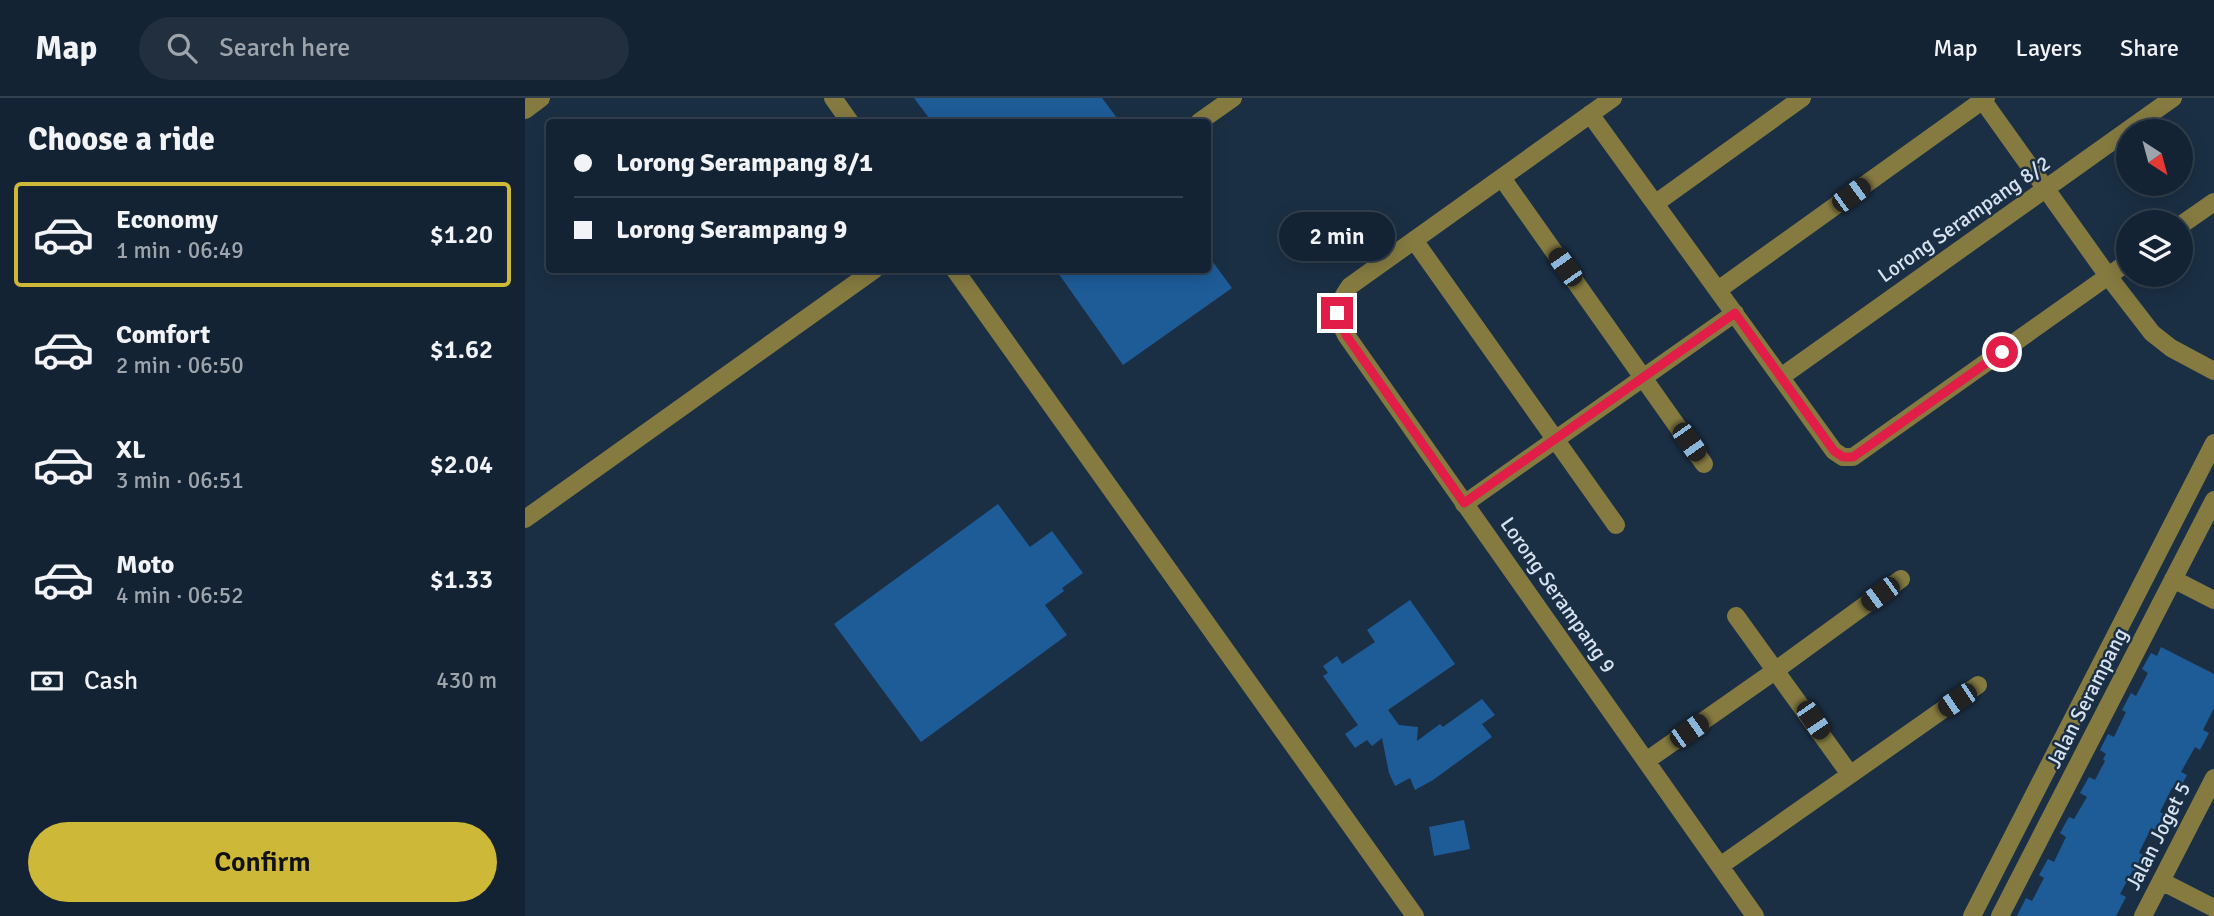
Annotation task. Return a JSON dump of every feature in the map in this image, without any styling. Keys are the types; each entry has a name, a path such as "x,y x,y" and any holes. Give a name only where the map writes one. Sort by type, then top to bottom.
{"street":[{"path":"525,110 541,98"},
{"path":"833,98 848,119"},
{"path":"1203,119 1233,98"},
{"name":"Lorong Serampang 9","path":"1613,98 1350,286 1339,304 1337,313 1346,335 1755,916"},
{"path":"1656,203 1802,98"},
{"name":"Lorong Serampang 8/2","path":"1781,377 2173,98"},
{"path":"1718,290 1984,99 2108,276 2152,333 2171,348 2214,371"},
{"path":"1590,114 1834,451 1843,457 1853,457 2116,270"},
{"path":"1502,178 1704,464"},
{"path":"2193,217 2214,202"},
{"path":"1414,240 1616,525"},
{"path":"525,519 870,273"},
{"path":"957,273 1415,916"},
{"path":"1464,503 1735,313"},
{"path":"1972,916 2214,443"},
{"name":"Jalan Serampang","path":"2000,916 2214,500"},
{"path":"1646,761 1901,579"},
{"path":"2173,579 2214,600"},
{"path":"1736,616 1849,773"},
{"path":"1720,866 1978,685"},
{"name":"Jalan Joget 5","path":"2143,916 2214,778"},
{"path":"2161,881 2214,908"}],"building":[{"path":"914,98 1102,98 1118,119 962,118 930,119"},
{"path":"1211,259 1232,288 1123,365 1058,273 1211,273"},
{"path":"998,504 1030,547 1052,531 1083,573 1045,605 1067,635 921,742 834,624"},
{"path":"1410,600 1455,664 1388,710 1399,725 1418,727 1417,741 1440,724 1443,727 1482,699 1495,715 1482,724 1492,737 1415,790 1410,778 1395,786 1389,773 1382,738 1372,746 1367,740 1355,748 1345,734 1358,725 1323,676 1328,673 1323,666 1337,656 1342,664 1375,642 1367,630"},
{"path":"2161,647 2214,674 2214,708 2203,730 2209,733 2200,750 2195,747 2181,772 2187,775 2178,792 2172,788 2160,812 2164,814 2156,830 2151,828 2139,853 2145,856 2136,872 2133,870 2120,894 2126,897 2116,916 2017,916 2026,898 2032,901 2044,878 2039,875 2048,859 2054,862 2066,837 2060,833 2069,817 2074,819 2087,797 2080,793 2089,777 2095,780 2105,761 2103,759 2106,754 2100,750 2108,734 2114,737 2126,712 2122,710 2131,693 2136,696 2148,673 2142,669 2151,653 2157,656"},
{"path":"1464,820 1470,849 1434,856 1429,827"}],"route":[{"path":"1337,313 1346,335 1464,503 1735,313 1834,451 1843,457 1853,457 2002,352"}]}
